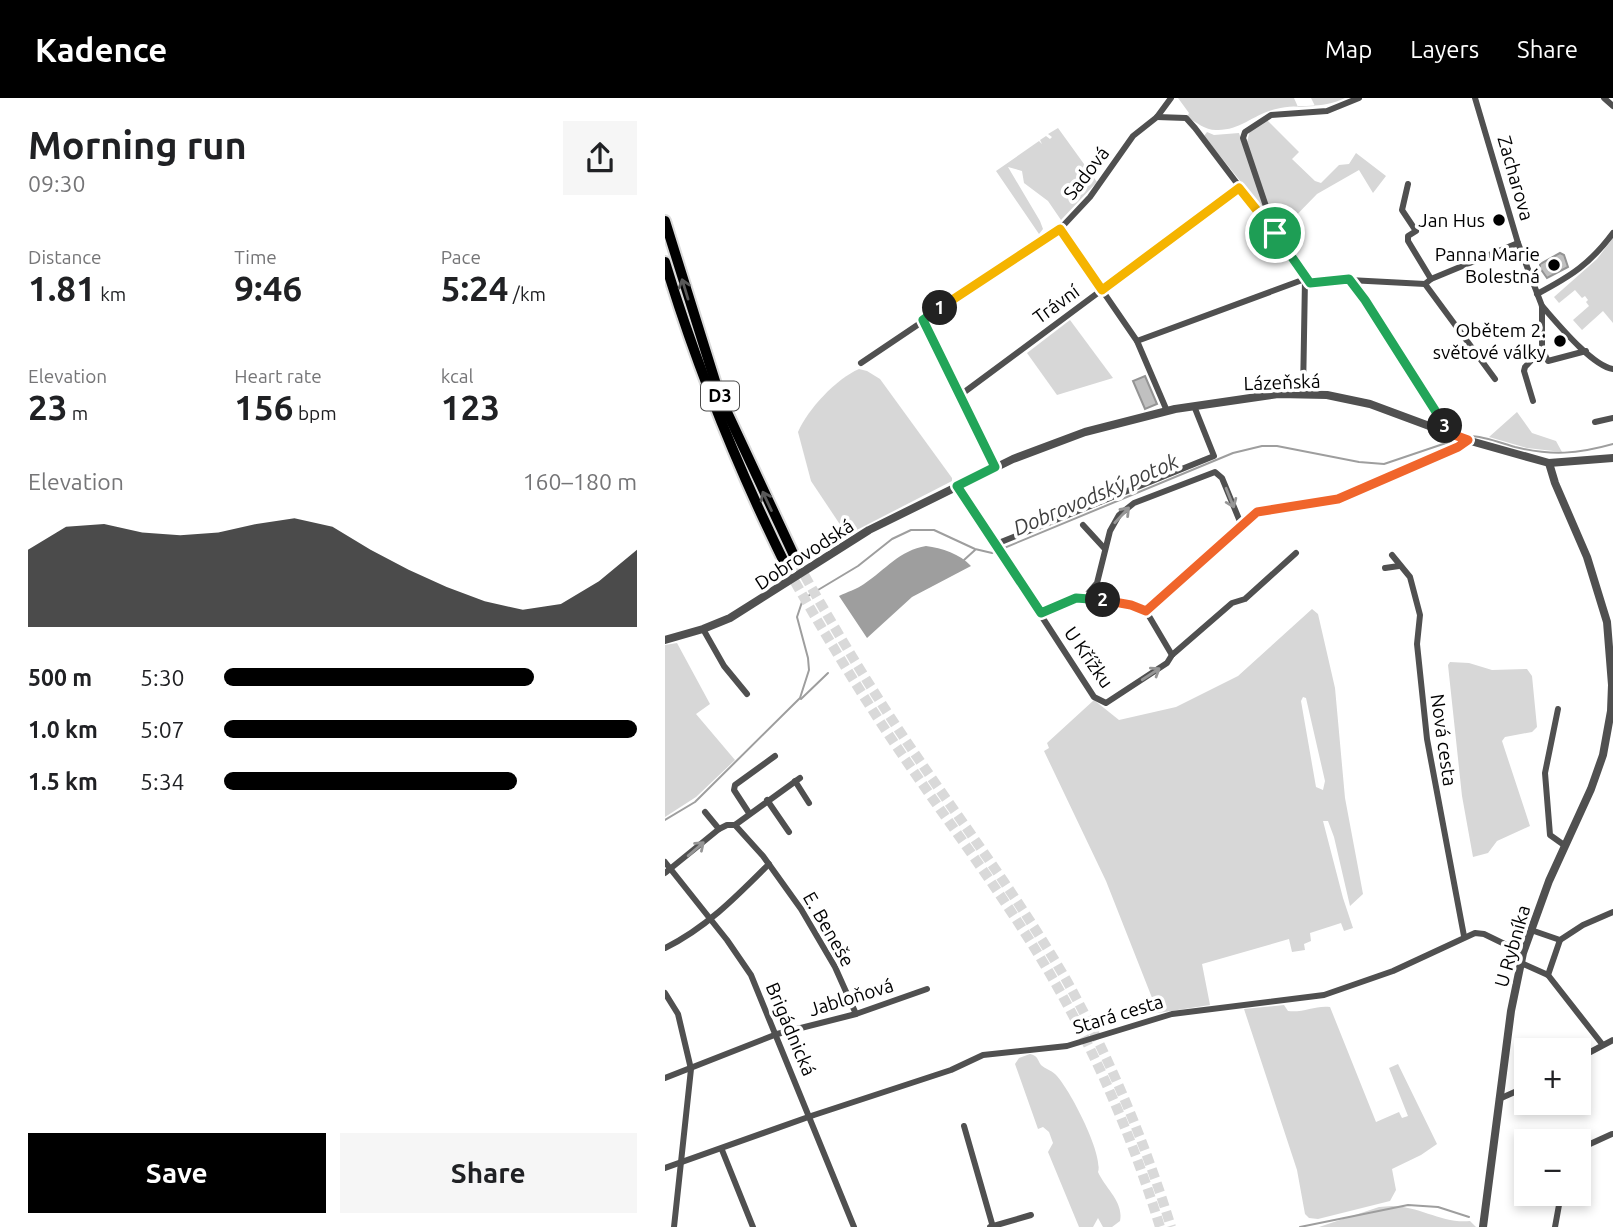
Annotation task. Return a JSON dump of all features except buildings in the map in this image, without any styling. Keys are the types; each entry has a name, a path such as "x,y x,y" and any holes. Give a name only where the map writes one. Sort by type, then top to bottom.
{"highway":[{"name":"D3","path":"665,221 720,397 792,565 739,467 712,403 665,262"}],"street":[{"name":"Sadová","path":"861,363 1060,229 1090,197 1133,136 1157,117 1171,98"},
{"path":"1275,233 1246,148 1245,132 1271,115 1331,110 1359,98"},
{"name":"Zacharova","path":"1475,98 1518,243 1542,306 1586,351 1607,368 1613,369"},
{"path":"1604,98 1613,106"},
{"path":"1157,117 1186,118 1302,269 1305,279 1303,393"},
{"path":"1408,184 1402,210 1416,231 1408,236 1408,241 1428,281 1495,379"},
{"name":"Trávní","path":"959,396 1239,188"},
{"path":"1060,229 1137,341 1167,411"},
{"path":"1537,294 1575,274 1596,256 1613,233"},
{"path":"1305,279 1310,283 1349,279 1428,281 1518,243"},
{"path":"1137,341 1305,279"},
{"path":"1349,279 1453,435"},
{"name":"Zacharova","path":"1542,306 1542,349"},
{"path":"923,320 995,467"},
{"path":"1534,401 1524,371 1542,349 1549,361 1586,351"},
{"name":"Lázeňská","path":"957,486 995,467 1085,432 1193,406 1255,396 1303,393 1370,404 1468,440 1549,463 1613,458"},
{"path":"997,545 1214,456 1193,406"},
{"path":"1595,422 1613,418"},
{"path":"1146,611 1241,524 1263,509 1338,499 1458,447 1468,440"},
{"name":"U Rybníka","path":"1483,1227 1511,1012 1523,953 1565,845 1591,789 1603,755 1612,711 1613,685 1607,622 1587,557 1549,463"},
{"path":"1085,597 1097,583 1110,531 1119,515 1134,503 1212,472 1217,473 1241,524"},
{"name":"U Křížku","path":"957,486 1100,701 1106,703 1167,663 1232,603 1245,599 1296,553"},
{"name":"Dobrovodská","path":"665,640 704,632 760,601 869,530 957,486"},
{"path":"1083,525 1105,549"},
{"name":"Nová cesta","path":"1392,555 1410,577 1420,615 1417,644 1427,739 1464,936"},
{"path":"1385,568 1399,566"},
{"path":"1041,613 1076,598 1085,597 1131,605 1146,611 1173,655"},
{"path":"704,632 724,666 747,694"},
{"path":"1559,709 1545,772 1550,835 1565,845"},
{"path":"749,813 734,790 735,785 775,756"},
{"path":"668,871 719,829 735,825 797,779 809,803"},
{"path":"767,800 789,832"},
{"path":"705,812 719,829"},
{"name":"E. Beneše","path":"735,825 769,864 811,925 835,967 856,1014"},
{"name":"Brigádnická","path":"665,862 668,871 711,919 751,975 778,1034 854,1227"},
{"path":"665,948 711,919 769,864"},
{"path":"1548,975 1560,940 1583,925 1613,912"},
{"path":"1531,930 1560,940"},
{"path":"1464,936 1485,933 1523,953"},
{"name":"Stará cesta","path":"665,1168 722,1150 810,1116 951,1070 983,1055 1067,1046 1172,1014 1324,995 1393,971 1464,936"},
{"path":"1521,963 1548,975 1602,1044"},
{"name":"Jabloňová","path":"665,1078 778,1034 856,1014 927,989"},
{"path":"665,993 678,1014 691,1069 674,1227"},
{"path":"1591,1051 1613,1041"},
{"path":"1499,1099 1514,1092"},
{"path":"964,1126 992,1227 1031,1215"},
{"path":"1591,1144 1612,1135 1608,1126"},
{"path":"722,1150 753,1227"},
{"path":"1555,1227 1558,1206"}],"shaded area":[{"path":"1178,98 1294,98 1298,106 1276,109 1225,130 1212,130 1187,117 1189,113"},
{"path":"1311,98 1345,98 1336,102 1315,105"},
{"path":"1267,120 1299,152 1292,159 1315,181 1321,183 1339,165 1349,164 1356,153 1386,176 1373,193 1359,170 1317,194 1280,232 1263,194 1247,142 1250,130"},
{"path":"1058,128 1097,182 1061,220 1048,201 1024,183 1022,171 1008,167 1040,221 1043,229 1039,234 996,171 1039,141 1042,144 1040,140 1046,136 1050,139 1052,137 1048,134"},
{"path":"1207,132 1214,135 1239,133 1266,213 1204,136"},
{"path":"1613,238 1613,323 1603,311 1582,330 1573,320 1589,306 1585,296 1582,298 1575,290 1559,303 1554,297 1597,259"},
{"path":"1070,320 1113,378 1057,395 1027,353"},
{"path":"859,369 880,379 952,481 847,535 811,481 798,432 824,396 841,380"},
{"path":"1517,412 1532,433 1556,441 1562,452 1527,448 1489,437"},
{"path":"926,546 950,552 971,566 912,597 867,638 839,596 864,584 900,556"},
{"path":"1312,609 1318,614 1335,688 1345,798 1363,894 1350,906 1334,837 1328,821 1323,821 1353,928 1344,931 1341,923 1310,933 1311,941 1304,944 1305,950 1292,952 1289,939 1202,964 1210,1005 1158,1013 1106,881 1044,751 1049,748 1047,743 1094,700 1119,720 1176,707 1238,676","holes":["1303,697 1306,698 1325,781 1323,790 1316,787 1301,701"]},
{"path":"677,643 710,704 696,714 735,760 696,797 665,817 665,645"},
{"path":"1450,662 1469,663 1492,670 1527,669 1532,676 1537,727 1532,732 1505,737 1502,741 1530,826 1497,841 1488,853 1473,857 1462,796 1448,665"},
{"path":"1284,1005 1288,1011 1330,1007 1376,1122 1399,1112 1402,1118 1408,1116 1389,1068 1398,1064 1437,1144 1392,1169 1396,1190 1390,1201 1318,1219 1309,1218 1305,1214 1297,1170 1244,1009"},
{"path":"1030,1054 1061,1081 1084,1121 1096,1151 1098,1172 1119,1208 1120,1221 1112,1227 1103,1227 1098,1218 1093,1227 1079,1227 1048,1152 1053,1143 1049,1132 1043,1127 1038,1129 1015,1064 1019,1058"},
{"path":"1392,1206 1450,1220 1470,1221 1476,1227 1319,1227 1379,1207"}],"waterway":[{"name":"Dobrovodský potok","path":"1467,436 1553,453 1576,452 1613,444"},
{"name":"Dobrovodský potok","path":"665,820 695,802 800,698 809,670 797,617 803,599 858,566 892,539 911,530 934,530 975,549 992,553 1233,453 1262,446 1277,446 1359,462 1384,464 1455,440"},
{"path":"964,560 975,550"},
{"path":"801,699 828,673"},
{"path":"1300,1227 1408,1205 1438,1207 1469,1217"}],"tunnel":[{"path":"797,562 881,703 1012,893 1068,983 1126,1102 1171,1227"},
{"path":"787,568 871,708 1002,898 1058,988 1115,1104 1160,1227"}],"place":[{"name":"Jan Hus","path":"1499,220"},
{"name":"Panna Marie Bolestná","path":"1554,265"},
{"name":"Obětem 2. světové války","path":"1560,341"}],"route":[{"path":"1239,188 1275,233 1310,283 1349,279 1449,433 1468,440 1458,447 1350,495 1257,512 1146,611 1131,605 1085,597 1076,598 1041,613 957,486 995,467 923,320 1060,229 1102,290 1239,188"}]}
